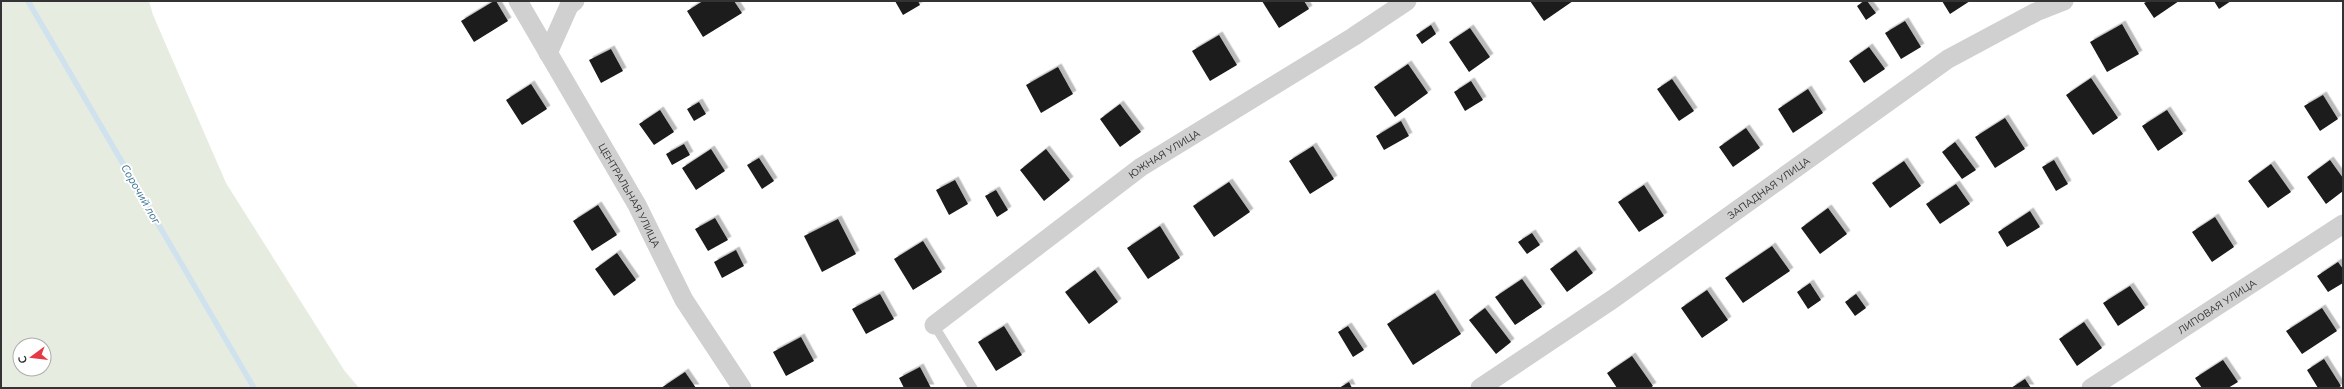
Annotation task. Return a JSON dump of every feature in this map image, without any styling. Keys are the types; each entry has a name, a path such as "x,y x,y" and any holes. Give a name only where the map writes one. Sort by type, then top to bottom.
{"street":[{"name":"ЦЕНТРАЛЬНАЯ УЛИЦА","path":"518,1 637,205 684,300 742,388"},
{"path":"548,53 570,6 575,1"},
{"name":"ЮЖНАЯ УЛИЦА","path":"934,325 1141,167 1353,37 1407,1"},
{"name":"ЗАПАДНАЯ УЛИЦА","path":"1480,388 1613,299 1753,197 1948,59 2032,7 2064,1"},
{"name":"ЛИПОВАЯ УЛИЦА","path":"2091,388 2343,224"}],"lane":[{"path":"934,325 973,388"}],"shaded area":[{"path":"1,1 149,1 153,15 226,183 344,370 359,388 1,388"}],"building":[{"path":"496,1 508,21 474,42 461,21"},
{"path":"703,1 734,1 742,13 703,37 687,11"},
{"path":"895,1 918,1 920,5 903,15"},
{"path":"1262,1 1304,1 1309,9 1279,28"},
{"path":"1530,1 1573,1 1544,21"},
{"path":"1864,1 1867,1 1876,13 1866,20 1857,6"},
{"path":"1942,1 1970,1 1950,14"},
{"path":"2148,1 2179,1 2154,18 2144,3"},
{"path":"2214,1 2231,1 2219,9"},
{"path":"1905,21 1921,47 1901,59 1885,33"},
{"path":"2122,24 2139,54 2107,72 2090,42"},
{"path":"1431,25 1436,34 1422,44 1416,35"},
{"path":"1470,28 1490,57 1469,72 1449,42"},
{"path":"1219,35 1237,65 1210,81 1192,51"},
{"path":"1869,47 1885,69 1864,83 1849,61"},
{"path":"611,49 623,71 601,83 589,60"},
{"path":"1408,64 1428,93 1395,117 1374,87"},
{"path":"1058,67 1073,94 1041,113 1026,85"},
{"path":"2091,78 2118,118 2093,135 2066,95"},
{"path":"1672,79 1694,111 1679,121 1657,89"},
{"path":"1471,81 1483,100 1465,111 1454,92"},
{"path":"531,84 547,109 522,125 506,100"},
{"path":"1808,89 1823,113 1793,133 1778,109"},
{"path":"2323,95 2338,119 2320,131 2304,106"},
{"path":"699,102 706,114 694,121 687,109"},
{"path":"1120,104 1141,132 1120,147 1100,119"},
{"path":"660,110 674,132 654,145 639,124"},
{"path":"2167,110 2183,134 2158,151 2142,126"},
{"path":"2005,118 2025,149 1995,168 1975,137"},
{"path":"1401,121 1409,136 1384,150 1376,136"},
{"path":"1746,128 1760,148 1733,167 1719,147"},
{"path":"1955,142 1976,170 1962,179 1942,152"},
{"path":"684,144 690,155 672,165 666,154"},
{"path":"1313,146 1334,179 1310,194 1289,161"},
{"path":"711,149 725,171 696,190 682,168"},
{"path":"1046,149 1070,180 1044,201 1020,170"},
{"path":"759,158 774,181 762,189 747,165"},
{"path":"2054,160 2068,184 2056,191 2042,167"},
{"path":"2330,160 2343,178 2343,191 2326,204 2307,177"},
{"path":"1904,161 1921,186 1890,208 1872,183"},
{"path":"2271,164 2291,192 2268,208 2248,181"},
{"path":"955,180 968,204 949,215 936,190"},
{"path":"1229,182 1250,212 1214,237 1193,206"},
{"path":"1956,184 1970,204 1940,224 1926,204"},
{"path":"1644,185 1664,216 1639,232 1618,202"},
{"path":"996,190 1008,210 997,217 985,196"},
{"path":"598,205 617,235 592,251 573,221"},
{"path":"1828,208 1847,234 1820,254 1801,228"},
{"path":"2030,211 2040,227 2007,247 1998,232"},
{"path":"2215,217 2234,247 2212,262 2192,232"},
{"path":"715,218 728,240 708,251 695,229"},
{"path":"838,219 856,254 822,272 804,236"},
{"path":"1160,226 1180,258 1148,279 1127,248"},
{"path":"1532,233 1540,245 1527,254 1518,242"},
{"path":"923,241 942,272 913,290 894,259"},
{"path":"1772,246 1790,271 1743,303 1725,278"},
{"path":"736,250 744,266 722,278 714,262"},
{"path":"1576,250 1593,273 1567,292 1550,269"},
{"path":"617,253 636,280 614,296 595,269"},
{"path":"2338,262 2343,269 2343,283 2328,292 2317,276"},
{"path":"1095,270 1118,302 1089,324 1065,292"},
{"path":"1522,279 1542,307 1515,325 1495,297"},
{"path":"1810,283 1821,300 1808,309 1797,292"},
{"path":"2130,286 2145,308 2118,326 2103,303"},
{"path":"1707,290 1728,320 1702,338 1681,308"},
{"path":"1435,293 1461,334 1413,365 1387,324"},
{"path":"880,294 894,319 866,334 852,309"},
{"path":"1856,294 1866,308 1855,316 1845,302"},
{"path":"1485,308 1511,342 1496,354 1469,320"},
{"path":"2322,308 2337,331 2302,354 2286,331"},
{"path":"2084,322 2102,348 2077,366 2059,339"},
{"path":"1004,326 1022,355 996,371 978,342"},
{"path":"1348,326 1364,350 1353,357 1338,332"},
{"path":"801,337 814,361 786,376 773,352"},
{"path":"1632,356 1653,386 1650,388 1617,388 1607,373"},
{"path":"2324,359 2341,386 2338,388 2318,388 2307,370"},
{"path":"2223,360 2238,382 2228,388 2202,388 2195,378"},
{"path":"920,367 931,388 904,388 899,378"},
{"path":"685,372 696,388 661,388"},
{"path":"2025,379 2031,388 2011,388"},
{"path":"1349,382 1352,388 1339,388"}],"waterway":[{"name":"Сорочий лог","path":"28,1 254,388"}]}
